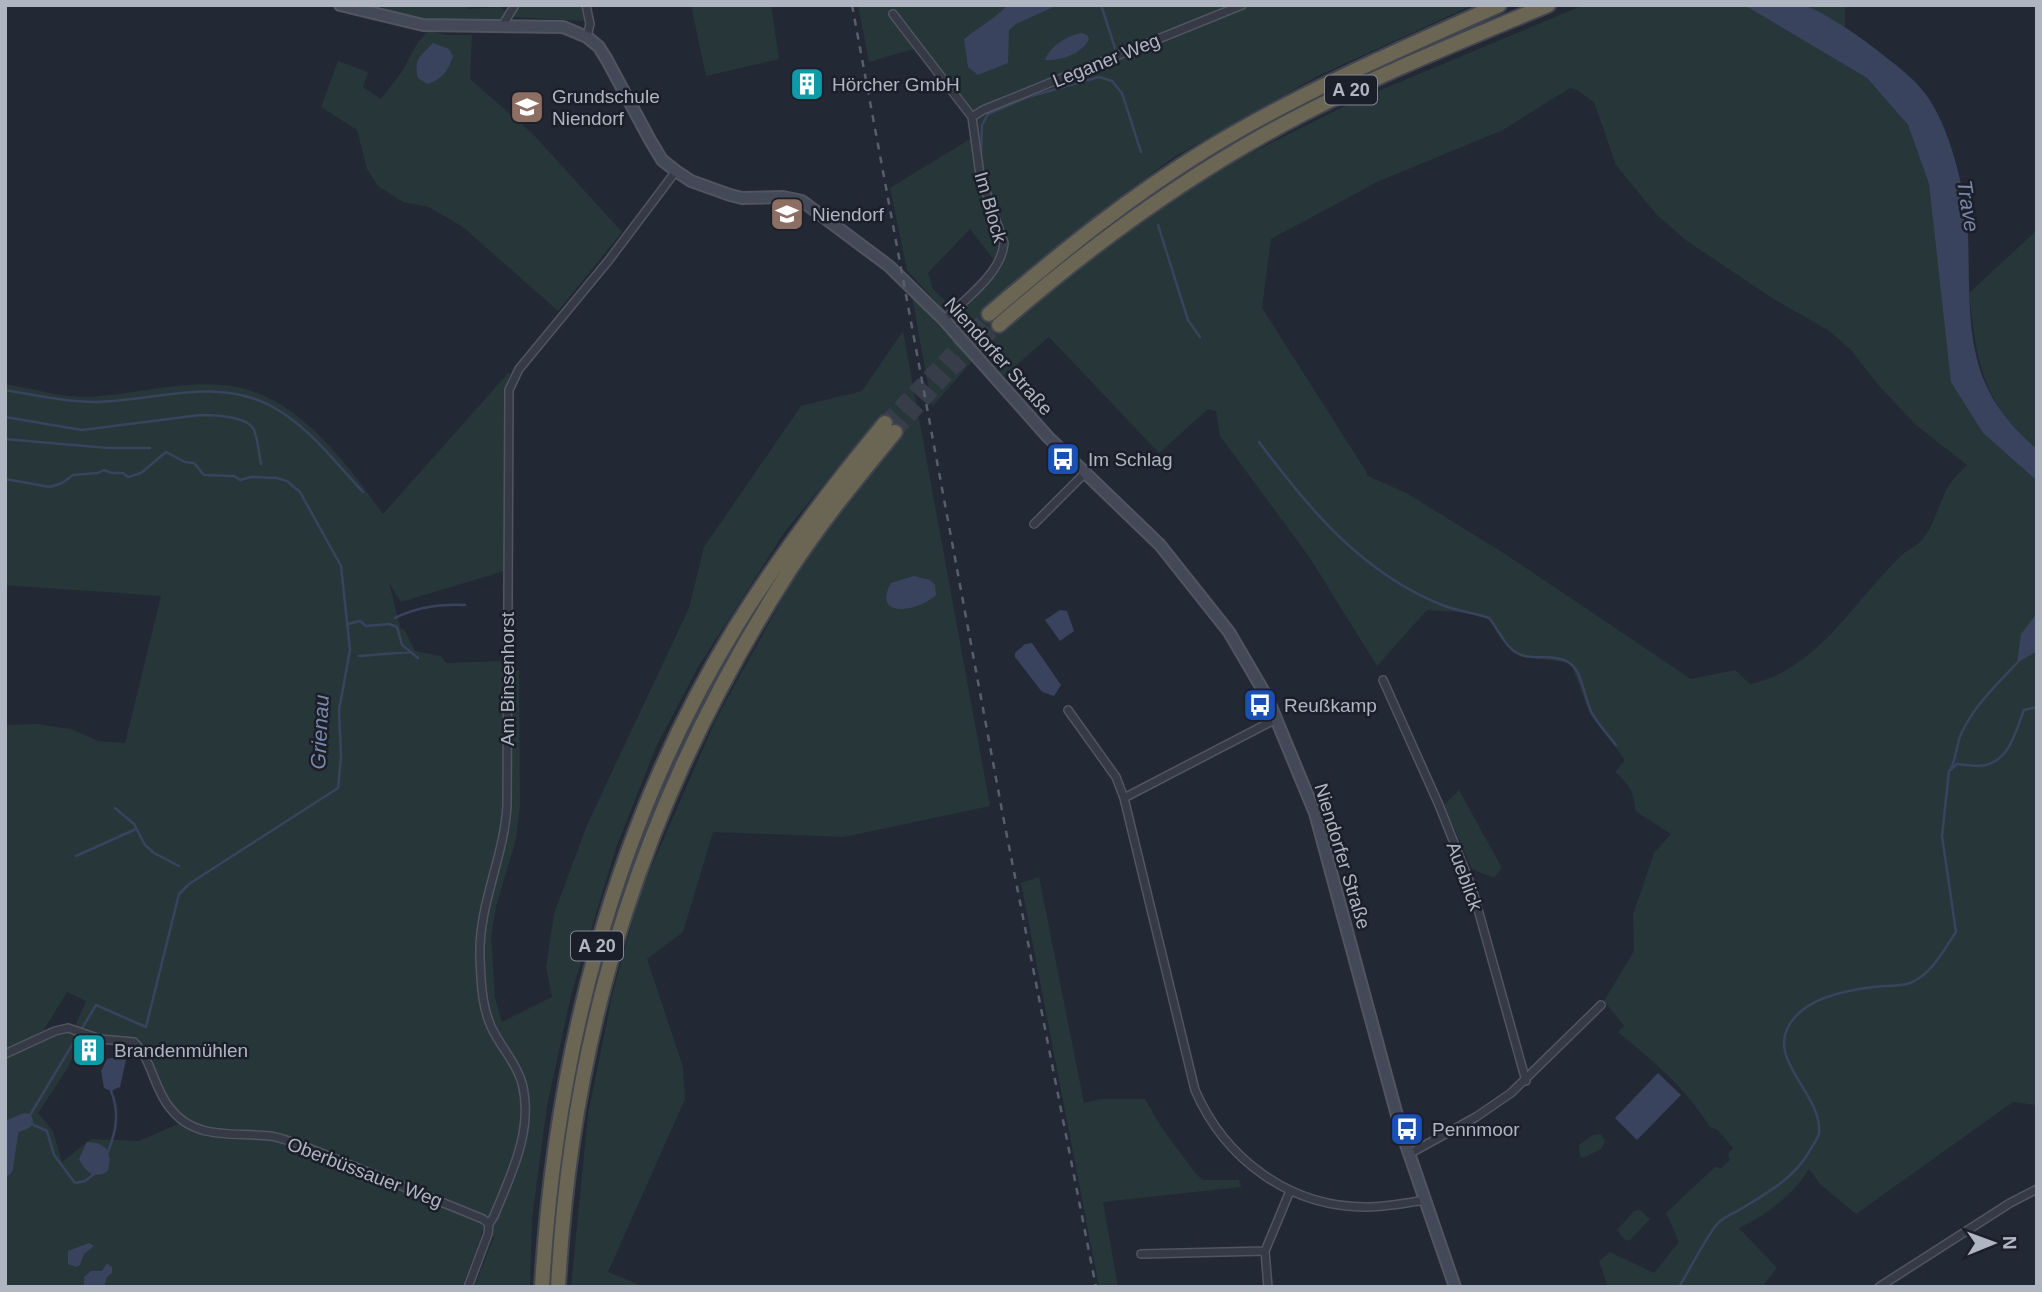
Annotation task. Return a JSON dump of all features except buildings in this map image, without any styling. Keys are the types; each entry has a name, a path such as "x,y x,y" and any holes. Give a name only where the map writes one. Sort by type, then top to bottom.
{"highway":[{"name":"A 20","path":"1499,5 1314,91 1209,148 1098,224 994,320 1106,236 1218,161 1376,78 1548,5"},
{"name":"A 20","path":"542,1287 551,1171 569,1060 592,962 643,813 698,694 734,630 778,561 828,491 890,427 791,569 747,640 712,703 658,821 624,914 593,1024 567,1173 558,1287"}],"main road":[{"path":"340,5 423,25 563,27 587,37 607,60 662,160 676,171"},
{"name":"Niendorfer Straße","path":"676,171 691,181 742,198 783,197 802,201 876,254 944,320 1048,437 1160,545 1216,614 1246,658 1276,719 1315,813 1397,1117 1455,1287"}],"street":[{"path":"502,26 515,5"},
{"path":"586,5 590,24 587,37"},
{"name":"Leganer Weg","path":"972,117 1242,5"},
{"name":"Im Block","path":"892,14 972,117 980,175 1001,234 1003,254 995,269 944,320"},
{"name":"Am Binsenhorst","path":"489,1224 520,1151 524,1121 522,1084 487,1015 480,955 483,911 501,852 507,806 509,390 519,369 609,260 676,171"},
{"path":"1034,524 1085,473"},
{"name":"Aueblick","path":"1382,680 1439,805 1472,888 1526,1081"},
{"path":"1068,710 1116,777 1124,798 1140,854 1180,1034 1197,1094 1219,1133 1244,1162 1290,1191 1330,1203 1365,1207 1425,1200"},
{"path":"1124,798 1276,719"},
{"path":"1409,1154 1476,1117 1526,1081 1601,1005"},
{"name":"Oberbüssauer Weg","path":"5,1054 55,1031 74,1029 100,1039 134,1042 143,1053 169,1108 192,1127 210,1133 272,1136 300,1145 483,1219 489,1224"},
{"path":"1879,1287 2010,1203 2037,1189"},
{"path":"1268,1287 1265,1251 1290,1191"},
{"path":"468,1287 488,1234 489,1224"},
{"path":"1140,1254 1265,1251"}],"shaded area":[{"path":"384,5 468,5 467,9 500,7 513,17 521,5 582,5 585,21 514,17 498,24 445,26 378,16"},
{"path":"691,5 771,5 779,59 706,76"},
{"path":"858,5 1473,5 1318,76 1174,157 1072,233 983,309 1003,332 1120,232 1241,158 1359,99 1584,5 1744,5 1867,78 1908,125 1929,184 1952,382 1983,433 2037,481 2037,1105 2013,1102 1856,1214 1820,1184 1809,1169 1795,1188 1778,1203 1739,1228 1777,1268 1762,1287 1608,1287 1599,1261 1610,1252 1654,1273 1679,1242 1666,1213 1715,1167 1721,1168 1730,1160 1728,1154 1733,1148 1718,1130 1710,1127 1690,1099 1668,1076 1618,1032 1624,1026 1604,1001 1634,951 1633,915 1654,853 1671,834 1635,811 1630,789 1615,772 1625,760 1590,714 1571,664 1531,658 1515,652 1489,619 1470,613 1427,610 1377,666 1310,558 1220,436 1216,411 1208,409 1159,453 1049,337 1004,376 907,270 890,188 970,139 967,104 920,47 869,62","holes":["1570,88 1594,102 1616,165 1657,215 1687,241 1772,298 1828,330 1850,349 1881,388 1916,425 1967,465 1949,485 1925,536 1885,572 1834,631 1796,664 1774,676 1750,684 1735,670 1691,679 1505,554 1408,494 1366,475 1262,308 1271,239 1377,182 1503,130","970,229 1001,269 957,313 933,289 928,273"]},
{"path":"1803,5 1845,5 1845,27"},
{"path":"428,31 446,35 472,35 470,79 532,133 622,232 558,311 463,227 429,207 403,202 378,186 367,169 357,130 321,107 338,61 368,72 363,87 381,99"},
{"path":"2037,230 2037,449 2004,415 1985,379 1975,339 1969,293"},
{"path":"912,297 972,361 932,407"},
{"path":"903,331 990,806 844,837 713,832 683,932 647,959 683,1067 685,1099 608,1272 645,1287 571,1287 588,1114 613,991 641,890 717,717 796,574 846,503 901,438 879,416 784,533 698,667 656,747 616,848 571,995 547,1106 532,1219 530,1287 474,1287 494,1237 482,1230 462,1287 5,1287 5,725 37,724 71,729 98,741 125,743 161,596 5,585 5,384 74,397 205,384 248,390 295,414 315,432 352,472 383,514 510,371 505,399 504,571 401,602 389,583 401,630 404,629 415,651 441,656 446,663 504,661 504,672 519,670 520,806 516,839 496,907 491,936 495,998 502,1022 552,997 546,967 554,914 587,825 689,608 704,547 801,406 862,391","holes":["67,992 86,1001 74,1028 39,1038","83,1035 137,1045 180,1123 139,1141 91,1139 62,1162 53,1131 38,1113 67,1069"]},
{"path":"1459,790 1502,868 1494,878 1472,869 1444,805"},
{"path":"1039,877 1084,1103 1101,1099 1145,1099 1162,1128 1196,1174 1203,1180 1239,1180 1241,1187 1103,1202 1118,1287 1099,1287 1021,883"},
{"path":"1601,1134 1605,1142 1601,1149 1580,1157 1579,1145 1593,1135"},
{"path":"1640,1210 1650,1219 1629,1241 1624,1239 1617,1230 1634,1211"}],"water":[{"path":"1795,4 1821,13 1896,65 1929,99 1945,129 1964,202 1971,326 1978,361 1983,378 1999,408 2020,434 2037,449 2037,481 1983,433 1951,382 1929,184 1908,125 1867,78 1744,5"},
{"path":"1008,5 1058,5 1016,24 1009,30 1008,63 978,75 968,67 964,39"},
{"path":"1082,33 1089,39 1081,49 1064,58 1045,60 1060,42"},
{"path":"433,43 449,49 453,56 444,74 427,84 418,78 417,62"},
{"path":"914,576 930,580 935,585 936,595 909,608 892,607 887,602 886,595 891,583"},
{"path":"1060,610 1067,611 1074,631 1060,641 1045,620"},
{"path":"2037,613 2037,651 2017,663 2021,634"},
{"path":"1032,643 1061,685 1054,696 1042,692 1015,657 1015,653 1025,644"},
{"path":"117,1057 126,1060 120,1087 111,1091 104,1088 101,1071 107,1059"},
{"path":"1658,1073 1681,1095 1637,1140 1615,1118"},
{"path":"87,1142 106,1148 110,1159 108,1171 95,1175 84,1168 79,1159"},
{"path":"89,1243 94,1246 84,1254 80,1265 76,1267 68,1264 68,1251"},
{"path":"107,1263 112,1267 112,1273 107,1277 104,1287 84,1287 84,1277 91,1271 102,1271"}],"waterway":[{"path":"1101,5 1115,48"},
{"path":"981,156 982,125 988,114 1028,97 1099,77 1112,81 1122,93 1141,152"},
{"path":"1158,225 1188,320 1200,337"},
{"path":"5,390 84,402 205,391 248,397 269,405 296,422 320,444 363,492"},
{"path":"5,417 82,430 200,415 230,417 245,422 254,430 261,464"},
{"path":"5,439 108,448 150,448"},
{"path":"1259,442 1297,491 1339,537 1387,575 1413,592 1442,605 1489,618 1507,645 1515,652 1529,657 1559,659 1572,665 1579,675 1593,715 1616,745"},
{"name":"Grienau","path":"5,479 50,487 73,475 104,470 123,473 128,477 141,473 166,452 185,462 194,463 204,475 234,476 240,480 251,477 277,478 287,481 300,492 341,566 350,650 339,710 341,757 338,788 189,884 179,894 146,1027 96,1005 25,1121 47,1131 54,1155 75,1183 85,1181 94,1174"},
{"path":"395,618 429,607 465,605"},
{"path":"348,624 360,621 366,626 389,624 397,627 402,645 418,658"},
{"path":"359,656 411,652"},
{"path":"1951,768 1967,722 2017,663"},
{"path":"1679,1287 1718,1223 1787,1178 1803,1162 1817,1138 1818,1118 1795,1075 1784,1046 1786,1032 1795,1017 1811,1004 1831,996 1863,988 1906,984 1918,979 1936,961 1956,932 1942,836 1949,771 1957,764 1986,765 2001,757 2011,743 2024,710 2037,707"},
{"path":"115,808 134,824 145,845 179,866"},
{"path":"76,856 136,829"},
{"path":"108,1152 116,1122 111,1091"},
{"name":"Grienau","path":"5,1168 11,1127 25,1121"}],"tunnel":[{"path":"885,423 989,314"},
{"path":"895,432 948,373 999,325"}],"railway":[{"path":"852,5 1003,816 1096,1287"}],"place":[{"name":"Hörcher GmbH","path":"807,84"},
{"name":"Grundschule Niendorf","path":"527,107"},
{"name":"Niendorf","path":"787,214"},
{"name":"Im Schlag","path":"1063,459"},
{"name":"Reußkamp","path":"1260,705"},
{"name":"Brandenmühlen","path":"89,1050"},
{"name":"Pennmoor","path":"1407,1129"}],"water label":[{"name":"Trave","path":"1968,206"}]}
